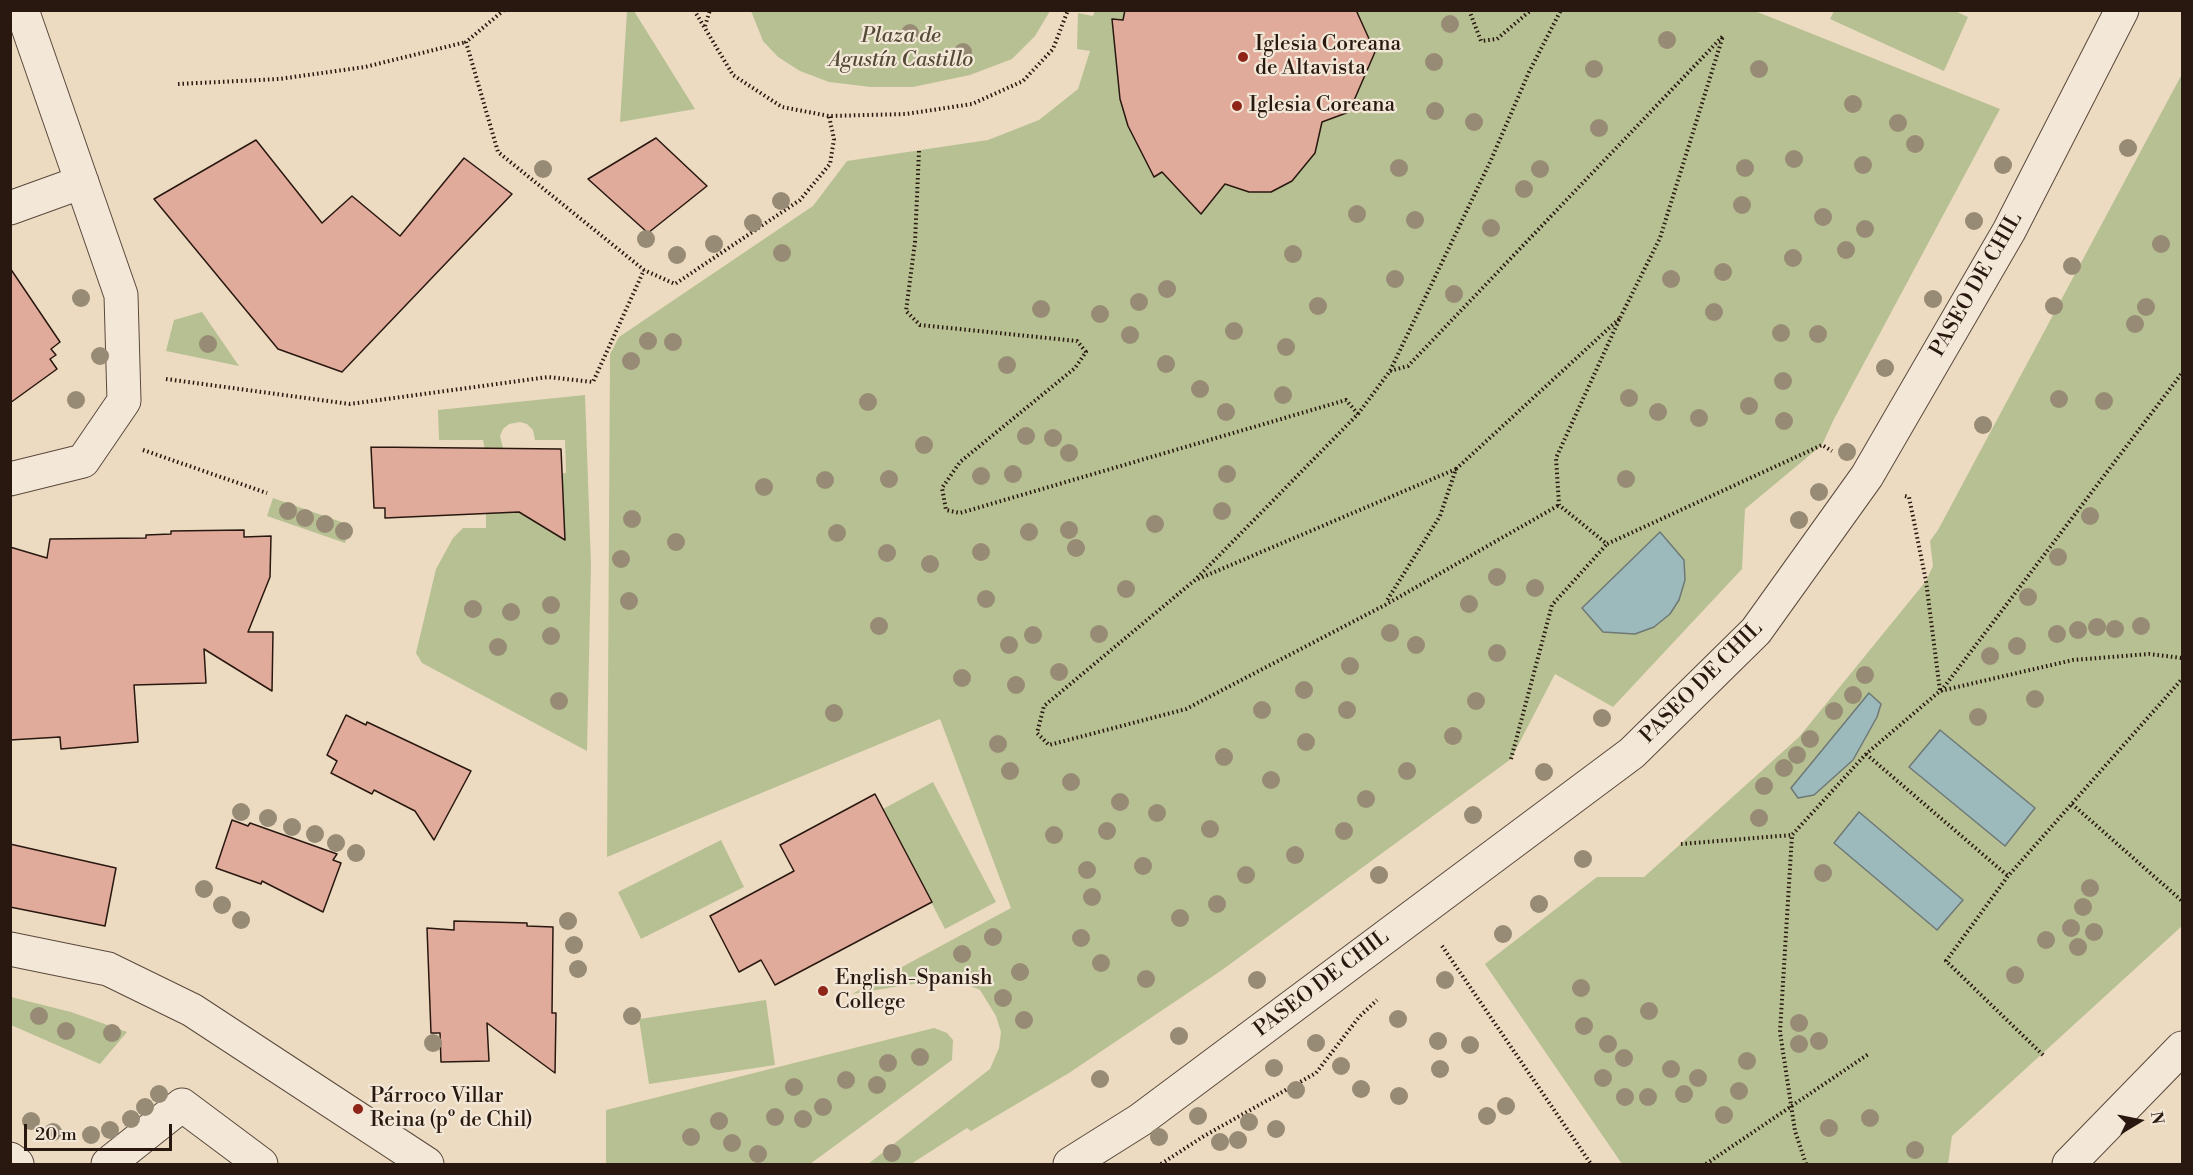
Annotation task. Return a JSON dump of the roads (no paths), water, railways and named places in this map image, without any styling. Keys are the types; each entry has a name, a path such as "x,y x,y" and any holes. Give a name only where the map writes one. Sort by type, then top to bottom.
{"street":[{"path":"10,479 83,461 124,401 121,295 22,10"},
{"name":"PASEO DE CHIL","path":"1070,1164 1140,1120 1632,753 1756,631 1867,476 2009,231 2122,10"},
{"path":"10,208 82,182"},
{"path":"10,949 108,969 192,1010 427,1164"},
{"path":"2069,1164 2182,1048"},
{"path":"108,1164 182,1105 261,1164"},
{"path":"10,1159 17,1164"}],"water":[{"path":"1660,532 1684,560 1685,580 1679,600 1670,614 1654,627 1635,634 1603,632 1582,608"},
{"path":"1869,693 1881,704 1877,717 1853,760 1814,795 1798,798 1791,788"},
{"path":"1940,730 2035,808 2005,846 1909,767"},
{"path":"1859,812 1963,900 1937,930 1834,843"}],"place":[{"name":"Iglesia Coreana de Altavista","path":"1243,57"},
{"name":"Iglesia Coreana","path":"1237,106"},
{"name":"English-Spanish College","path":"823,991"},
{"name":"Párroco Villar Reina (pº de Chil)","path":"358,1109"}],"park label":[{"name":"Plaza de Agustín Castillo","path":"901,49"}]}
